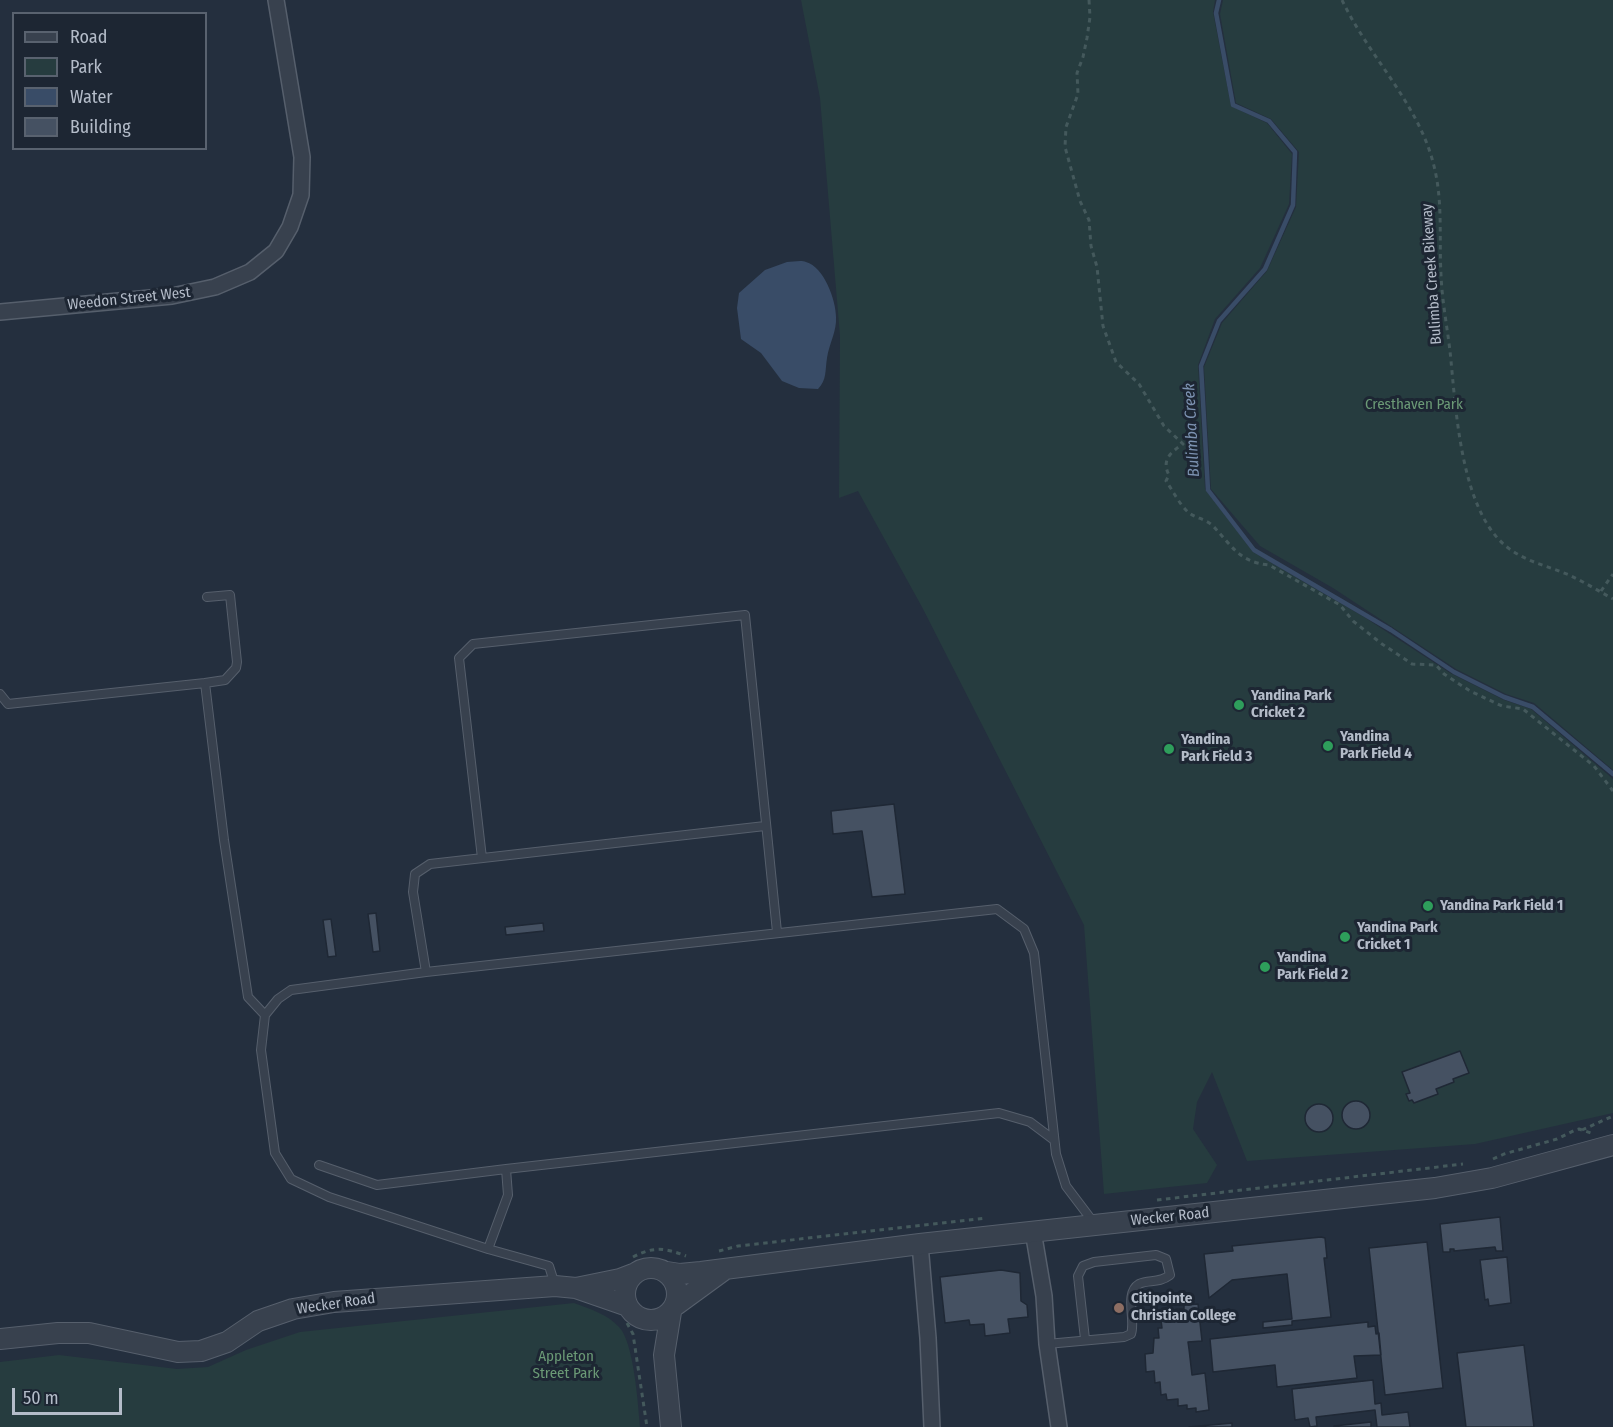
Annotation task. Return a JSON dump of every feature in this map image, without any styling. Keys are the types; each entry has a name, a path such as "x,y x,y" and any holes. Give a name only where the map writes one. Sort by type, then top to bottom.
{"street":[{"name":"Weedon Street West","path":"0,312 172,296 215,287 250,272 276,251 290,227 301,195 302,157 276,0"},
{"name":"Wecker Road","path":"0,1339 58,1333 89,1333 178,1352 201,1351 227,1342 258,1321 293,1309 334,1302 555,1286 576,1287 620,1279 650,1267 680,1274 724,1270 776,1261 920,1244 1435,1188 1492,1178 1613,1145"},
{"path":"1033,1231 1044,1296 1047,1344 1059,1427"},
{"path":"920,1244 931,1375 932,1427"},
{"name":"Wecker Road","path":"576,1287 656,1320 724,1270"},
{"path":"667,1272 674,1279 678,1296 673,1308 663,1355 671,1425"},
{"path":"633,1274 625,1289 625,1298 663,1355"}],"lane":[{"path":"0,694 8,704 225,680 236,668 237,662 230,595 207,597"},
{"path":"482,858 459,658 473,644 745,615 777,932"},
{"path":"205,683 224,840 248,997 265,1015"},
{"path":"426,972 413,892 415,874 430,864 765,826"},
{"path":"555,1286 549,1266 488,1249 329,1197 291,1179 275,1153 261,1050 265,1015 278,999 291,990 426,972 997,909 1024,929 1034,953 1056,1154 1066,1186 1096,1225"},
{"path":"319,1165 377,1185 999,1113 1030,1122 1054,1140"},
{"path":"488,1249 508,1195 506,1169"},
{"path":"1047,1344 1124,1337 1131,1334 1134,1327 1131,1296 1134,1287 1142,1282 1163,1280 1170,1275 1166,1258 1156,1255 1094,1262 1083,1266 1078,1276 1085,1339"}],"path":[{"path":"1089,0 1090,17 1087,38 1077,73 1078,94 1066,127 1065,147 1080,201 1089,220 1103,326 1116,362 1139,384 1164,426 1183,444 1166,459 1169,474 1166,481 1188,512 1211,524 1230,548 1245,559 1257,564 1269,565 1340,605 1353,621 1412,664 1436,665 1444,674 1470,691 1502,706 1523,709 1594,766 1613,791"},
{"name":"Bulimba Creek Bikeway","path":"1342,0 1353,23 1403,97 1426,140 1434,167 1441,227 1441,277 1454,395 1461,447 1476,501 1494,534 1508,548 1526,559 1570,576 1613,599"},
{"path":"1600,591 1613,574"},
{"path":"1582,1130 1613,1116"},
{"path":"636,1353 647,1427"}],"green space":[{"path":"801,0 1215,0 1213,12 1231,106 1267,123 1292,154 1289,204 1260,268 1215,319 1198,365 1205,489 1253,552 1364,617 1450,673 1504,700 1531,709 1613,779 1613,1113 1475,1144 1247,1161 1212,1072 1197,1102 1193,1129 1217,1165 1207,1183 1104,1194 1084,925 922,607 858,491 839,498 840,336 820,98"},
{"name":"Cresthaven Park","path":"1223,0 1613,0 1613,770 1534,703 1506,694 1456,669 1333,588 1260,546 1211,489 1204,367 1222,323 1267,271 1296,207 1299,152 1271,119 1236,103 1220,14"},
{"name":"Appleton Street Park","path":"574,1303 609,1319 619,1327 624,1335 632,1359 640,1427 0,1427 0,1362 59,1355 177,1369 208,1367 246,1350 300,1332"}],"water":[{"path":"804,261 818,270 828,285 834,302 835,327 824,378 818,389 799,388 782,381 761,353 741,339 737,308 739,293 765,270 787,262"}],"building":[{"path":"894,804 905,894 872,897 862,831 833,834 831,811"},
{"path":"376,913 380,951 373,952 368,914"},
{"path":"331,919 336,956 328,957 323,920"},
{"path":"543,923 544,931 506,935 505,927"},
{"path":"1460,1051 1469,1073 1436,1089 1438,1094 1414,1103 1412,1100 1409,1101 1406,1094 1410,1093 1402,1072"},
{"path":"1356,1101 1366,1105 1370,1115 1366,1125 1356,1129 1346,1125 1342,1115 1346,1105"},
{"path":"1319,1104 1329,1108 1333,1118 1329,1128 1319,1132 1309,1128 1305,1118 1309,1108"},
{"path":"1500,1217 1503,1251 1496,1251 1495,1247 1454,1251 1450,1249 1450,1252 1443,1252 1440,1224"},
{"path":"1325,1238 1327,1258 1324,1258 1331,1317 1292,1321 1292,1325 1263,1328 1263,1322 1292,1319 1287,1274 1232,1280 1209,1298 1204,1254 1233,1251 1232,1246"},
{"path":"1427,1242 1443,1388 1385,1395 1369,1248"},
{"path":"1507,1257 1511,1303 1489,1306 1488,1299 1485,1300 1480,1260"},
{"path":"1001,1270 1020,1273 1021,1301 1027,1305 1028,1317 1008,1319 1010,1333 985,1336 984,1324 970,1325 969,1320 945,1323 940,1277"},
{"path":"1198,1304 1202,1341 1188,1342 1192,1375 1205,1373 1209,1410 1196,1412 1196,1408 1187,1409 1187,1405 1178,1406 1178,1399 1167,1400 1166,1394 1161,1395 1160,1382 1155,1383 1154,1371 1146,1372 1145,1354 1153,1353 1154,1338 1159,1338 1158,1328 1162,1328 1161,1320 1169,1320 1168,1315 1177,1314 1176,1309 1184,1309 1184,1305"},
{"path":"1368,1322 1368,1327 1375,1326 1376,1334 1379,1333 1381,1355 1354,1356 1357,1378 1277,1387 1275,1365 1213,1372 1210,1339"},
{"path":"1524,1345 1534,1427 1466,1427 1457,1353"},
{"path":"1373,1380 1375,1404 1381,1403 1382,1415 1408,1412 1410,1427 1377,1427 1375,1410 1316,1417 1317,1426 1310,1427 1308,1418 1295,1420 1292,1389"},
{"path":"1371,1422 1371,1427 1334,1427 1334,1426"},
{"path":"1232,1423 1232,1427 1189,1427"}],"waterway":[{"name":"Bulimba Creek","path":"1219,0 1216,13 1233,105 1269,121 1295,152 1293,205 1265,269 1219,321 1201,366 1208,490 1254,550 1391,630 1454,672 1504,697 1533,707 1613,774"}],"place":[{"name":"Yandina Park Cricket 2","path":"1239,705"},
{"name":"Yandina Park Field 4","path":"1328,746"},
{"name":"Yandina Park Field 3","path":"1169,749"},
{"name":"Yandina Park Field 1","path":"1428,906"},
{"name":"Yandina Park Cricket 1","path":"1345,937"},
{"name":"Yandina Park Field 2","path":"1265,967"},
{"name":"Citipointe Christian College","path":"1119,1308"}]}
